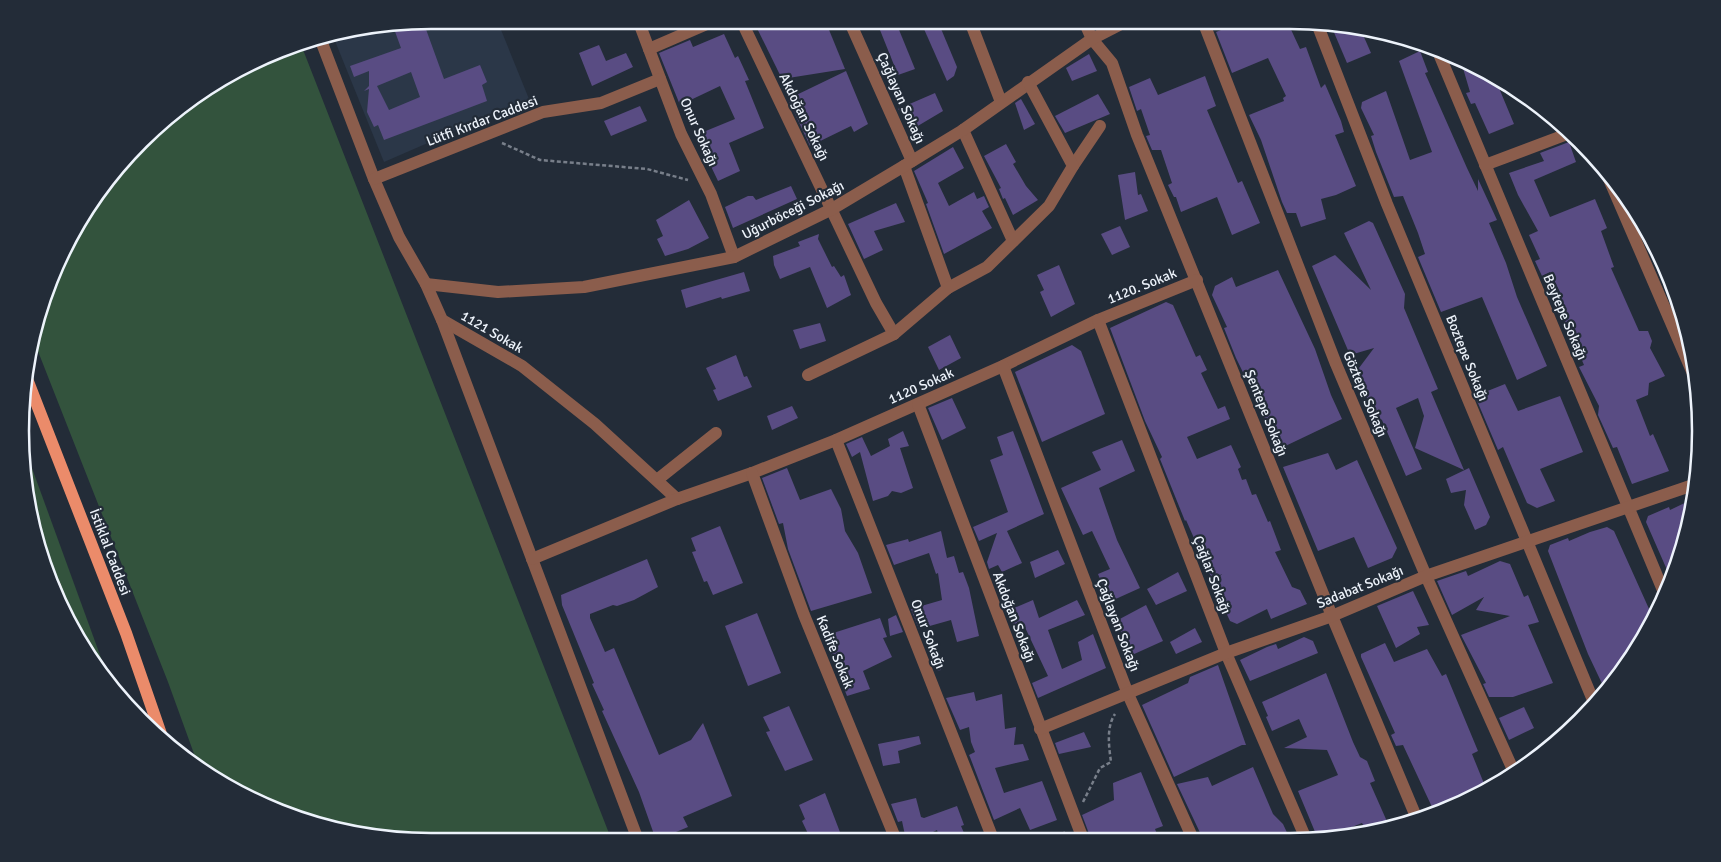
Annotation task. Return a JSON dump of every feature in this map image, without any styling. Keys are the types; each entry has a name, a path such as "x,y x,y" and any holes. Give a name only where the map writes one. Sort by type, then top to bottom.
{"main road":[{"name":"İstiklal Caddesi","path":"31,390 126,633 158,725"}],"street":[{"name":"Onur Sokağı","path":"641,29 682,134 706,184 734,257"},
{"path":"649,49 695,29"},
{"name":"Akdoğan Sokağı","path":"745,29 876,303 894,334"},
{"name":"Çağlayan Sokağı","path":"853,29 908,164 948,288"},
{"path":"973,29 1001,102"},
{"name":"Şentepe Sokağı","path":"1088,29 1092,39 1112,63 1137,135 1332,616 1415,813"},
{"name":"Uğurböceği Sokağı","path":"426,284 498,292 584,287 734,257 832,209 908,164 962,130 1092,39 1111,29"},
{"name":"Göztepe Sokağı","path":"1207,29 1336,364 1426,576 1511,766"},
{"name":"Boztepe Sokağı","path":"1320,30 1387,204 1591,697"},
{"name":"1121 Sokak","path":"322,44 374,179 399,237 426,284 442,320 522,366 594,424 677,499"},
{"name":"Beytepe Sokağı","path":"1441,58 1661,586"},
{"name":"Lütfi Kırdar Caddesi","path":"374,179 543,112 601,103 660,79"},
{"path":"1028,82 1073,166"},
{"path":"808,375 894,334 948,288 987,267 1049,206 1100,126"},
{"path":"962,130 1013,241"},
{"path":"1485,165 1562,136"},
{"path":"1615,195 1686,356"},
{"name":"1120. Sokak","path":"1098,320 1197,280"},
{"path":"442,320 635,833"},
{"name":"1120 Sokak","path":"752,474 918,404 1003,366 1098,320"},
{"name":"Çağlar Sokağı","path":"1098,320 1226,653 1304,832"},
{"name":"Çağlayan Sokağı","path":"1003,366 1128,694 1190,833"},
{"name":"Akdoğan Sokağı","path":"918,404 1081,833"},
{"path":"657,480 716,433"},
{"name":"Onur Sokağı","path":"836,440 990,833"},
{"path":"532,559 677,499 752,474"},
{"name":"Kadife Sokak","path":"752,474 804,615 893,833"},
{"name":"Sadabat Sokağı","path":"1040,728 1226,653 1332,616 1426,576 1689,487"}],"path":[{"path":"486,136 540,160 647,169 706,184"},
{"path":"1064,833 1075,818 1100,768 1111,762 1109,744 1112,718 1128,694"}],"shaded area":[{"path":"501,29 529,99 384,162 335,40 378,32 405,30"}],"green space":[{"path":"303,50 609,833 405,832 353,826 302,812 253,792 195,756 168,682 37,349 50,302 70,253 97,208 129,166 166,129 208,97 253,70"},
{"path":"31,464 103,662 70,609 59,585 42,535 36,509"}],"building":[{"path":"426,29 444,79 480,65 487,82 482,85 487,101 384,140 378,125 374,127 367,112 369,89 364,91 369,86 369,71 354,77 350,66 401,48 395,31","holes":["411,72 420,97 389,110 377,86"]},
{"path":"757,29 829,29 845,69 782,79"},
{"path":"880,29 899,29 915,69 898,75"},
{"path":"924,29 941,29 957,67 954,76 947,81"},
{"path":"1223,29 1291,29 1300,49 1306,47 1321,88 1325,84 1341,121 1344,132 1335,135 1356,186 1321,199 1326,219 1301,227 1296,213 1287,213 1261,140 1249,115 1284,101 1283,98 1286,96 1268,58 1232,73 1216,32"},
{"path":"1334,31 1363,35 1371,53 1347,63"},
{"path":"724,34 735,58 738,56 749,80 745,81 764,128 729,143 740,171 718,181 696,135 735,119 720,86 680,105 659,53 690,40 693,47"},
{"path":"599,45 606,61 626,53 633,67 592,86 579,53"},
{"path":"1420,51 1428,72 1425,73 1467,168 1478,191 1478,179 1497,220 1489,223 1506,263 1517,297 1547,366 1517,380 1482,297 1441,312 1418,257 1425,254 1418,233 1403,196 1394,197 1376,152 1371,136 1374,135 1361,108 1362,102 1386,91 1410,160 1432,152 1399,61"},
{"path":"1089,54 1097,71 1072,81 1066,68"},
{"path":"1463,68 1499,88 1514,124 1489,134 1475,103 1471,104 1466,93 1470,92"},
{"path":"846,71 868,124 854,132 851,126 810,146 788,99"},
{"path":"1205,76 1216,106 1207,110 1238,183 1242,181 1260,223 1232,235 1217,197 1181,212 1176,197 1174,197 1168,185 1172,183 1161,150 1152,150 1146,136 1150,135 1141,109 1137,111 1129,87 1150,78 1158,95"},
{"path":"935,93 943,111 911,130 904,114 898,109"},
{"path":"1098,94 1110,114 1065,133 1055,116"},
{"path":"1021,99 1035,124 1024,130 1015,103"},
{"path":"640,106 647,121 611,136 604,121"},
{"path":"1569,142 1576,162 1534,180 1550,217 1595,199 1607,228 1601,231 1614,267 1611,268 1639,331 1648,331 1652,341 1650,348 1665,376 1649,383 1648,395 1636,400 1650,436 1653,434 1669,471 1632,484 1617,447 1613,448 1598,415 1599,406 1579,367 1584,365 1555,299 1562,296 1550,272 1542,276 1535,261 1540,259 1529,235 1538,231 1518,195 1509,173 1544,161 1540,153"},
{"path":"1006,144 1016,162 1013,164 1026,186 1038,200 1013,215 1005,198 1003,199 999,189 1001,188 984,156"},
{"path":"953,147 964,168 938,183 949,206 974,192 977,199 984,196 989,207 982,211 992,228 944,254 926,204 928,203 914,171"},
{"path":"1135,172 1138,195 1141,194 1148,211 1125,220 1118,175"},
{"path":"791,186 797,199 733,228 725,207 748,196 753,196 756,200"},
{"path":"689,200 709,238 688,249 665,256 657,239 663,236 656,220"},
{"path":"896,203 905,222 874,231 883,250 864,259 848,224"},
{"path":"1369,221 1373,223 1405,294 1404,308 1438,389 1431,392 1464,470 1415,448 1424,416 1418,398 1396,408 1422,469 1406,476 1382,420 1373,413 1356,372 1374,348 1350,355 1312,266 1335,255 1371,290 1344,233"},
{"path":"1120,226 1130,247 1112,255 1101,234"},
{"path":"819,234 818,239 832,267 834,266 841,277 844,275 851,295 827,308 810,267 780,279 774,265 773,256 800,246 798,242"},
{"path":"1059,265 1075,304 1051,317 1040,292 1044,290 1037,275"},
{"path":"1278,270 1315,349 1331,395 1342,419 1277,450 1236,358 1224,328 1227,327 1212,295 1215,286 1232,277 1236,287"},
{"path":"744,272 750,291 722,299 721,297 686,308 681,290"},
{"path":"1166,302 1173,305 1196,357 1200,355 1207,370 1201,373 1218,409 1225,406 1230,419 1187,437 1197,459 1231,445 1241,467 1238,469 1242,480 1246,479 1252,495 1256,494 1268,522 1270,521 1281,550 1275,552 1292,587 1300,590 1307,604 1271,619 1267,609 1237,624 1230,621 1213,583 1222,574 1212,579 1185,521 1160,459 1162,457 1145,421 1110,328"},
{"path":"820,323 826,341 800,349 793,330"},
{"path":"950,335 961,358 939,370 928,347"},
{"path":"1072,345 1081,351 1105,414 1042,442 1015,372"},
{"path":"736,355 744,377 747,376 752,387 718,401 713,390 716,389 706,368"},
{"path":"1505,384 1518,411 1560,396 1583,452 1540,469 1555,501 1537,508 1527,503 1503,447 1498,450 1475,396"},
{"path":"952,398 966,428 942,440 928,408"},
{"path":"792,406 798,418 772,430 767,416"},
{"path":"903,431 909,446 900,448 913,488 901,493 892,491 888,496 873,501 860,452 852,457 846,444 862,437 871,456 890,446 888,439"},
{"path":"1013,431 1044,514 1007,531 1022,563 1002,572 998,565 989,569 987,562 997,533 979,541 973,527 1008,512 990,460 1003,455 997,437"},
{"path":"1122,440 1135,471 1099,488 1117,540 1140,588 1109,602 1098,574 1110,569 1092,531 1083,535 1061,488 1101,470 1092,452"},
{"path":"1328,453 1336,470 1357,460 1397,548 1392,558 1368,568 1354,537 1318,551 1283,467"},
{"path":"787,468 800,500 831,489 841,509 845,531 858,553 872,593 811,611 788,549 783,523 779,524 762,478"},
{"path":"1469,468 1490,517 1486,525 1475,530 1464,505 1466,490 1451,493 1446,479"},
{"path":"1686,502 1679,535 1667,570 1646,522 1648,516 1669,507 1670,510"},
{"path":"720,526 743,583 713,595 707,581 704,582 692,552 696,551 691,538"},
{"path":"1607,527 1614,531 1650,611 1624,654 1602,684 1588,654 1548,551 1550,545 1568,538 1569,541"},
{"path":"941,531 947,558 954,556 959,573 963,572 969,588 979,636 957,642 951,620 919,629 911,609 942,600 938,573 936,574 929,553 894,565 886,545 908,539 909,542"},
{"path":"1058,550 1065,564 1035,578 1030,562"},
{"path":"647,559 658,587 634,600 617,606 613,605 590,614 590,618 605,652 614,648 659,755 691,740 703,723 732,796 683,817 688,827 676,833 654,833 639,792 602,711 604,710 592,684 594,683 562,605 561,595"},
{"path":"1500,561 1510,564 1524,597 1528,595 1539,622 1528,625 1553,683 1513,697 1489,697 1483,684 1486,683 1461,635 1510,616 1476,610 1484,597 1452,615 1437,581 1466,571 1468,576"},
{"path":"1178,572 1187,591 1156,605 1147,589"},
{"path":"1413,591 1429,625 1417,627 1420,634 1396,648 1377,606"},
{"path":"1033,600 1039,618 1077,600 1085,615 1048,630 1062,669 1082,660 1078,642 1093,634 1106,668 1038,698 1032,683 1048,676 1022,621 1013,625 1007,611"},
{"path":"1146,605 1163,641 1132,655 1116,621"},
{"path":"757,613 781,673 748,686 725,626"},
{"path":"896,615 903,632 890,636 888,619"},
{"path":"880,618 887,637 883,638 892,657 863,671 870,689 847,696 824,636"},
{"path":"1195,628 1202,642 1176,654 1170,642"},
{"path":"1304,637 1313,641 1318,653 1250,681 1240,660 1267,647 1276,644 1278,649"},
{"path":"1385,643 1394,662 1427,649 1442,676 1446,674 1478,751 1472,754 1484,783 1432,807 1403,745 1396,746 1391,735 1395,733 1361,654"},
{"path":"936,654 941,670 936,671 930,656"},
{"path":"1218,665 1246,745 1242,745 1174,777 1142,705 1188,683 1190,677"},
{"path":"1326,673 1353,742 1360,757 1367,761 1375,781 1370,783 1387,822 1364,827 1362,823 1345,830 1315,832 1298,791 1338,775 1327,750 1284,748 1307,737 1299,719 1272,731 1262,702"},
{"path":"974,692 976,701 1002,694 1005,729 1016,727 1014,745 1023,744 1029,760 995,768 1004,793 1042,781 1057,820 1030,830 1020,808 994,820 969,755 975,752 971,742 969,727 960,730 946,698"},
{"path":"789,706 813,760 785,771 766,732 770,731 763,717"},
{"path":"1524,707 1534,728 1509,740 1499,718"},
{"path":"1084,732 1091,747 1059,754 1055,743"},
{"path":"919,736 921,744 898,751 900,763 883,766 878,744"},
{"path":"1253,767 1273,814 1283,824 1287,833 1200,833 1177,784 1208,777 1212,786"},
{"path":"1141,772 1163,826 1155,829 1157,833 1089,833 1082,815 1114,800 1113,783"},
{"path":"825,793 840,833 808,833 802,821 805,819 799,805"},
{"path":"916,798 921,817 924,818 957,806 964,825 961,826 964,833 938,833 937,830 931,833 905,833 902,821 898,822 891,804"}]}
